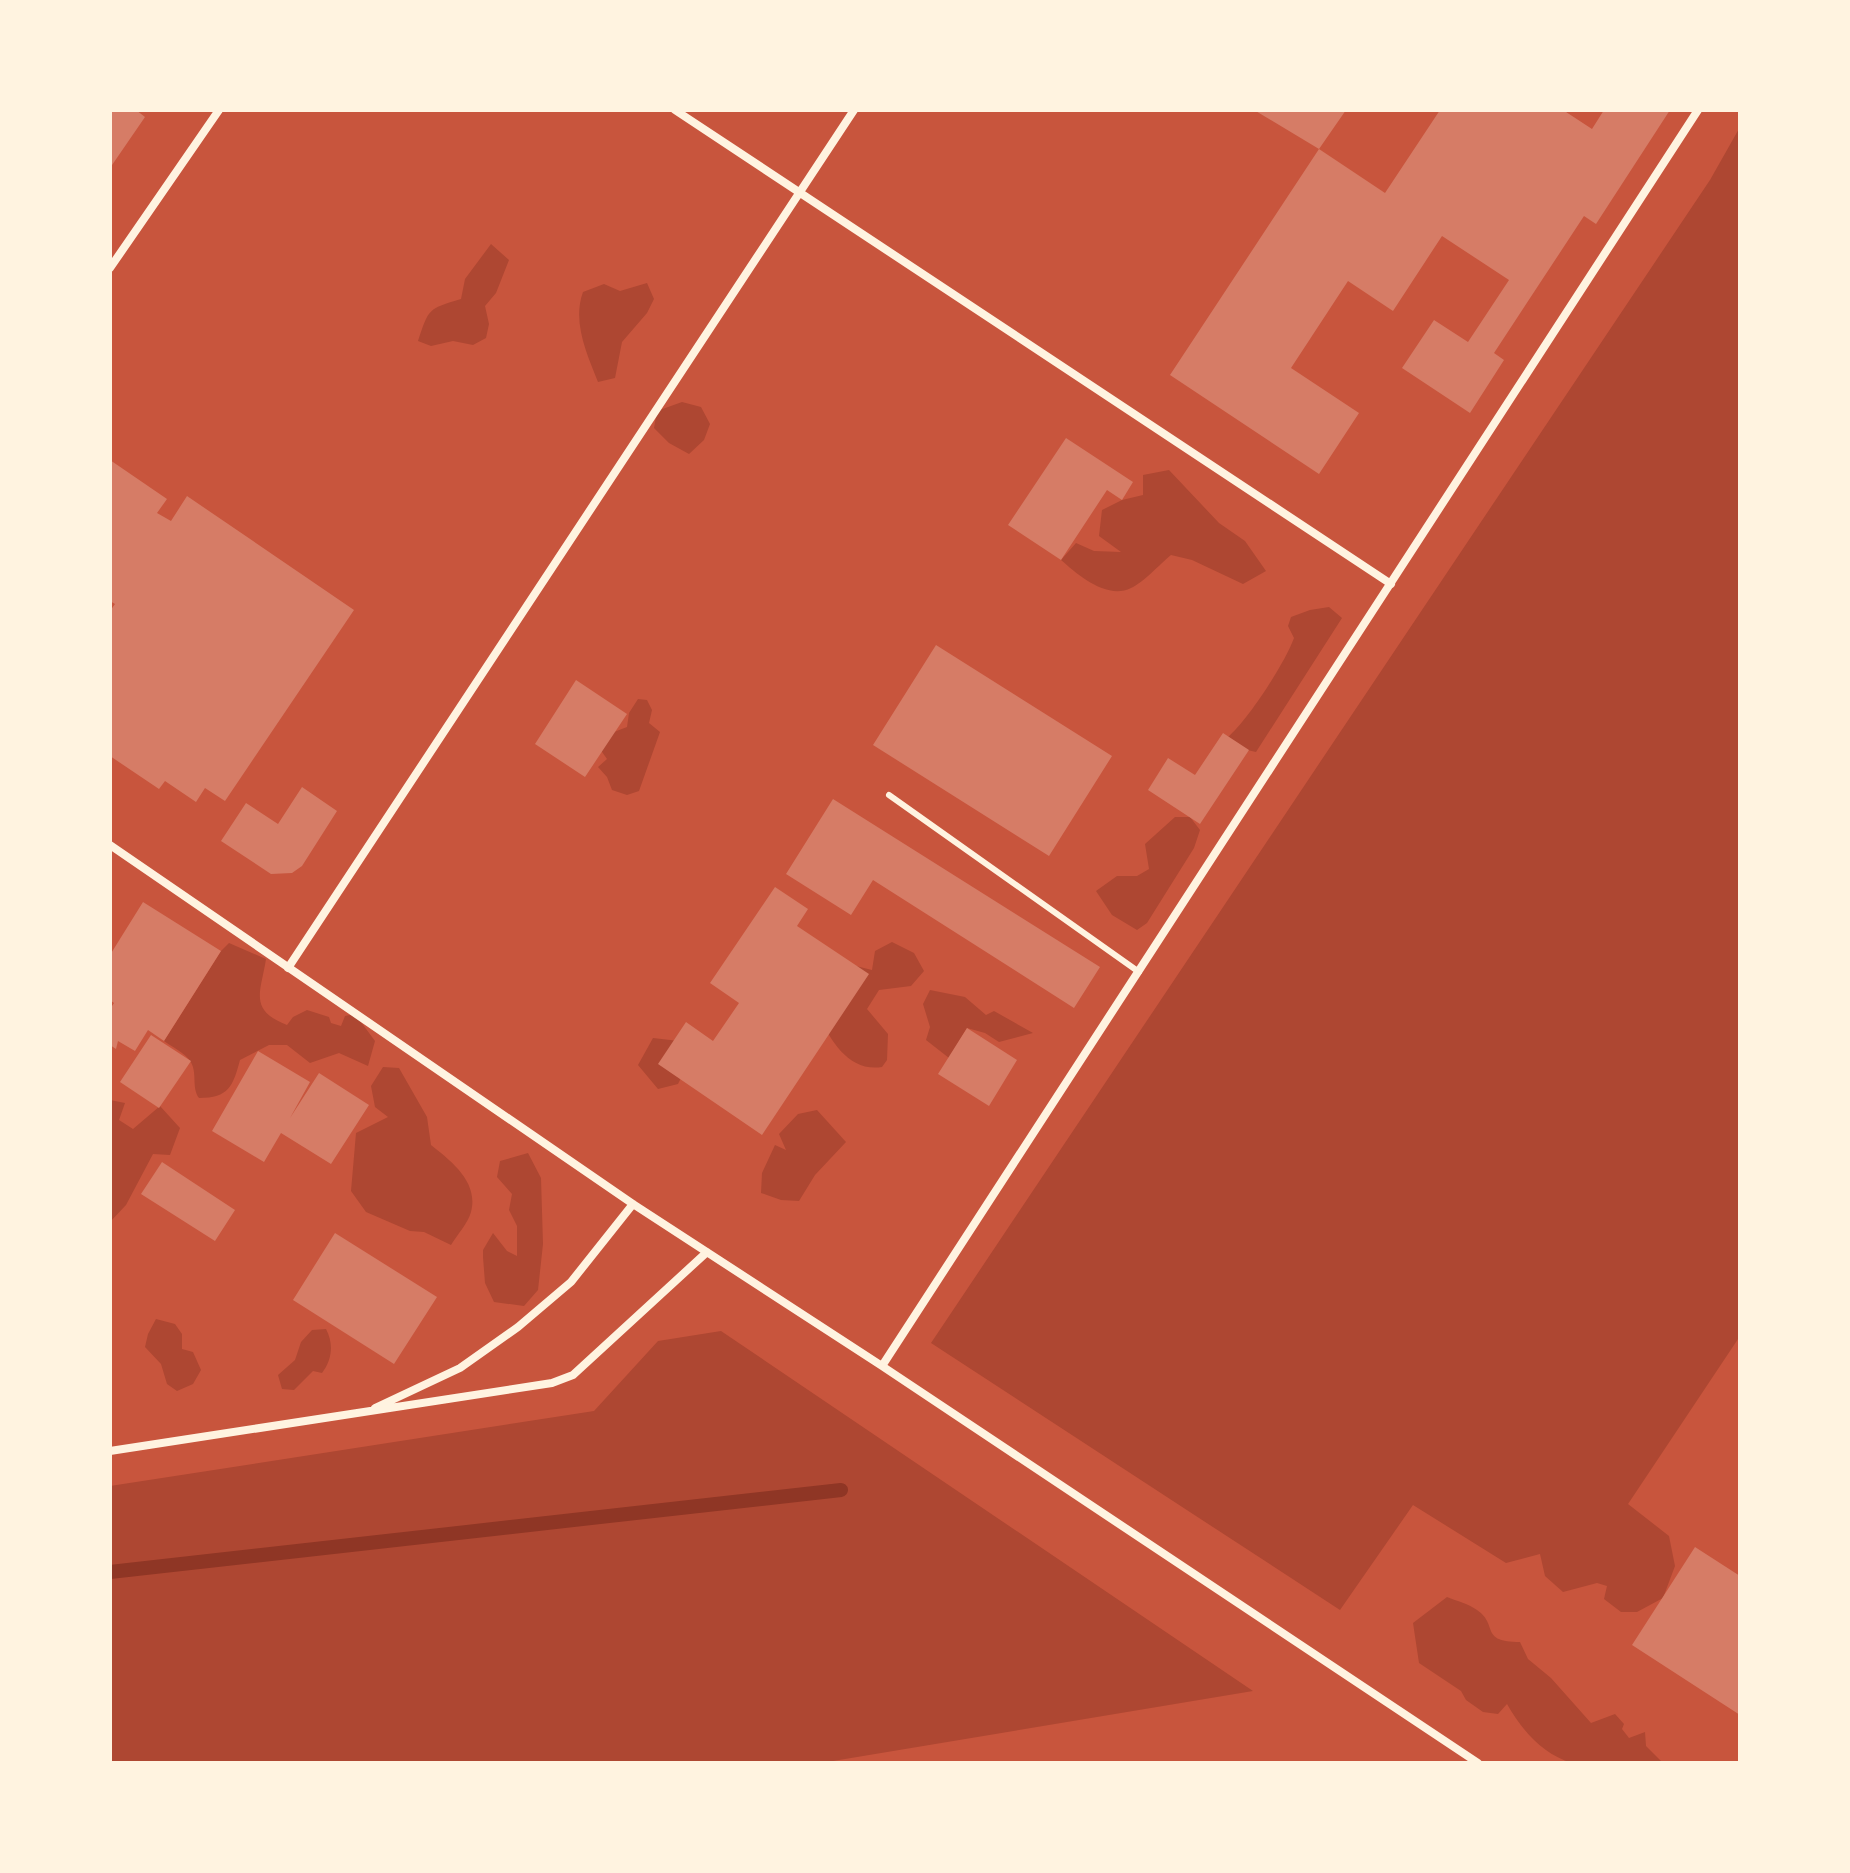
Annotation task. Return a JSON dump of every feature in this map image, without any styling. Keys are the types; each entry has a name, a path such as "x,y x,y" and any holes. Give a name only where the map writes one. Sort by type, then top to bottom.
{"street":[{"path":"110,268 219,110"},
{"path":"675,110 1391,584"},
{"path":"288,968 854,110"},
{"path":"882,1366 1698,110"},
{"path":"110,845 633,1204 1478,1763"},
{"path":"367,1412 460,1368 518,1327 571,1282 633,1204"},
{"path":"110,1451 552,1383 573,1375 707,1252"}],"lane":[{"path":"889,795 1139,972"}],"shaded area":[{"path":"1740,127 1740,1336 1628,1504 1669,1536 1675,1566 1663,1598 1637,1612 1621,1612 1604,1599 1607,1586 1597,1583 1563,1592 1545,1576 1540,1554 1506,1563 1413,1505 1340,1610 931,1343 1710,180"},
{"path":"491,244 509,260 496,293 485,306 489,324 486,338 473,345 453,341 431,346 418,341 431,311 461,299 465,279"},
{"path":"647,283 654,299 647,313 622,342 615,378 598,382 580,326 583,292 604,284 620,291"},
{"path":"682,402 701,407 710,424 704,440 689,454 669,443 654,428 657,411"},
{"path":"1169,470 1219,523 1245,541 1266,571 1243,584 1192,560 1171,555 1136,586 1112,591 1093,584 1061,560 1076,543 1094,551 1121,552 1099,536 1102,510 1122,500 1143,495 1143,475"},
{"path":"1329,607 1342,618 1256,752 1234,747 1228,737 1255,705 1294,638 1288,626 1291,617"},
{"path":"638,699 647,700 652,710 649,723 660,732 639,791 627,795 612,790 607,777 598,767 607,759 600,749 614,732 627,727 629,713"},
{"path":"1175,817 1190,817 1200,830 1194,848 1147,923 1137,930 1112,915 1096,891 1117,876 1137,876 1149,869 1145,844"},
{"path":"892,942 914,953 924,971 911,986 879,990 867,1009 888,1034 887,1060 882,1067 860,1065 836,1046 820,1018 844,963 872,970 875,951"},
{"path":"229,943 266,959 260,999 267,1013 275,1019 287,1025 293,1017 307,1010 329,1017 331,1023 341,1026 345,1016 355,1014 375,1041 368,1066 339,1053 310,1063 287,1045 269,1045 240,1060 232,1083 223,1093 199,1098 190,1061 164,1041"},
{"path":"930,990 965,997 986,1015 994,1011 1033,1033 999,1042 985,1033 967,1028 949,1058 926,1040 930,1027 923,1004"},
{"path":"653,1038 679,1041 690,1060 678,1084 658,1089 638,1065"},
{"path":"383,1067 399,1068 427,1117 431,1145 462,1173 471,1191 470,1216 451,1245 366,1212 351,1191 356,1133 388,1117 375,1107 371,1086"},
{"path":"110,1100 125,1103 119,1120 133,1129 160,1106 180,1128 170,1155 153,1154 126,1205 110,1222"},
{"path":"817,1110 846,1142 815,1175 799,1201 781,1200 761,1193 762,1173 775,1145 786,1150 779,1134 798,1114"},
{"path":"528,1153 541,1178 543,1244 538,1290 524,1306 494,1302 485,1283 483,1250 493,1233 507,1251 517,1256 517,1226 509,1210 512,1194 497,1177 500,1161"},
{"path":"156,1319 175,1324 182,1334 182,1349 193,1352 201,1370 193,1384 177,1391 167,1384 161,1364 145,1347"},
{"path":"326,1329 331,1352 322,1373 313,1371 294,1390 282,1389 278,1375 295,1360 301,1342 312,1330"},
{"path":"721,1331 1253,1691 821,1763 110,1763 110,1486 594,1411 658,1341"},
{"path":"1447,1597 1477,1610 1494,1636 1520,1642 1528,1659 1551,1678 1591,1723 1615,1714 1624,1724 1622,1729 1629,1738 1645,1732 1646,1746 1663,1763 1572,1763 1551,1754 1534,1740 1507,1704 1498,1714 1483,1712 1466,1700 1461,1691 1419,1663 1413,1623"}],"building":[{"path":"110,110 136,110 145,117 110,168"},
{"path":"1254,110 1346,110 1319,149"},
{"path":"1440,110 1563,110 1592,129 1604,110 1670,110 1596,224 1584,216 1494,353 1504,360 1470,413 1402,368 1434,320 1468,342 1509,280 1442,236 1393,311 1348,281 1291,368 1359,413 1319,474 1170,375 1319,149 1385,193"},
{"path":"1066,438 1133,482 1122,500 1107,490 1061,560 1008,525"},
{"path":"110,460 167,499 157,513 171,521 187,496 354,610 225,801 205,788 196,802 165,781 159,789 110,756 110,611 115,604 110,601"},
{"path":"936,645 1112,756 1049,856 873,745"},
{"path":"576,680 627,714 585,777 535,744"},
{"path":"1223,733 1249,750 1200,824 1148,790 1168,758 1195,775"},
{"path":"302,787 337,811 302,866 292,873 271,874 221,841 246,803 278,824"},
{"path":"833,799 1100,967 1074,1008 873,880 851,915 786,874"},
{"path":"775,887 808,909 797,926 869,974 762,1135 658,1064 686,1022 713,1041 739,1003 710,983"},
{"path":"143,902 221,951 164,1041 148,1030 135,1051 118,1041 116,1049 110,1045 110,1009 114,1003 110,1000 110,955"},
{"path":"967,1028 1017,1060 989,1106 938,1074"},
{"path":"151,1035 191,1061 159,1108 120,1082"},
{"path":"258,1051 310,1082 290,1118 319,1073 369,1105 331,1164 281,1133 264,1162 212,1131"},
{"path":"162,1162 235,1210 215,1241 141,1194"},
{"path":"335,1233 437,1297 394,1364 293,1300"},
{"path":"1695,1547 1740,1576 1740,1715 1632,1645"}],"waterway":[{"path":"110,1572 841,1490"}]}
